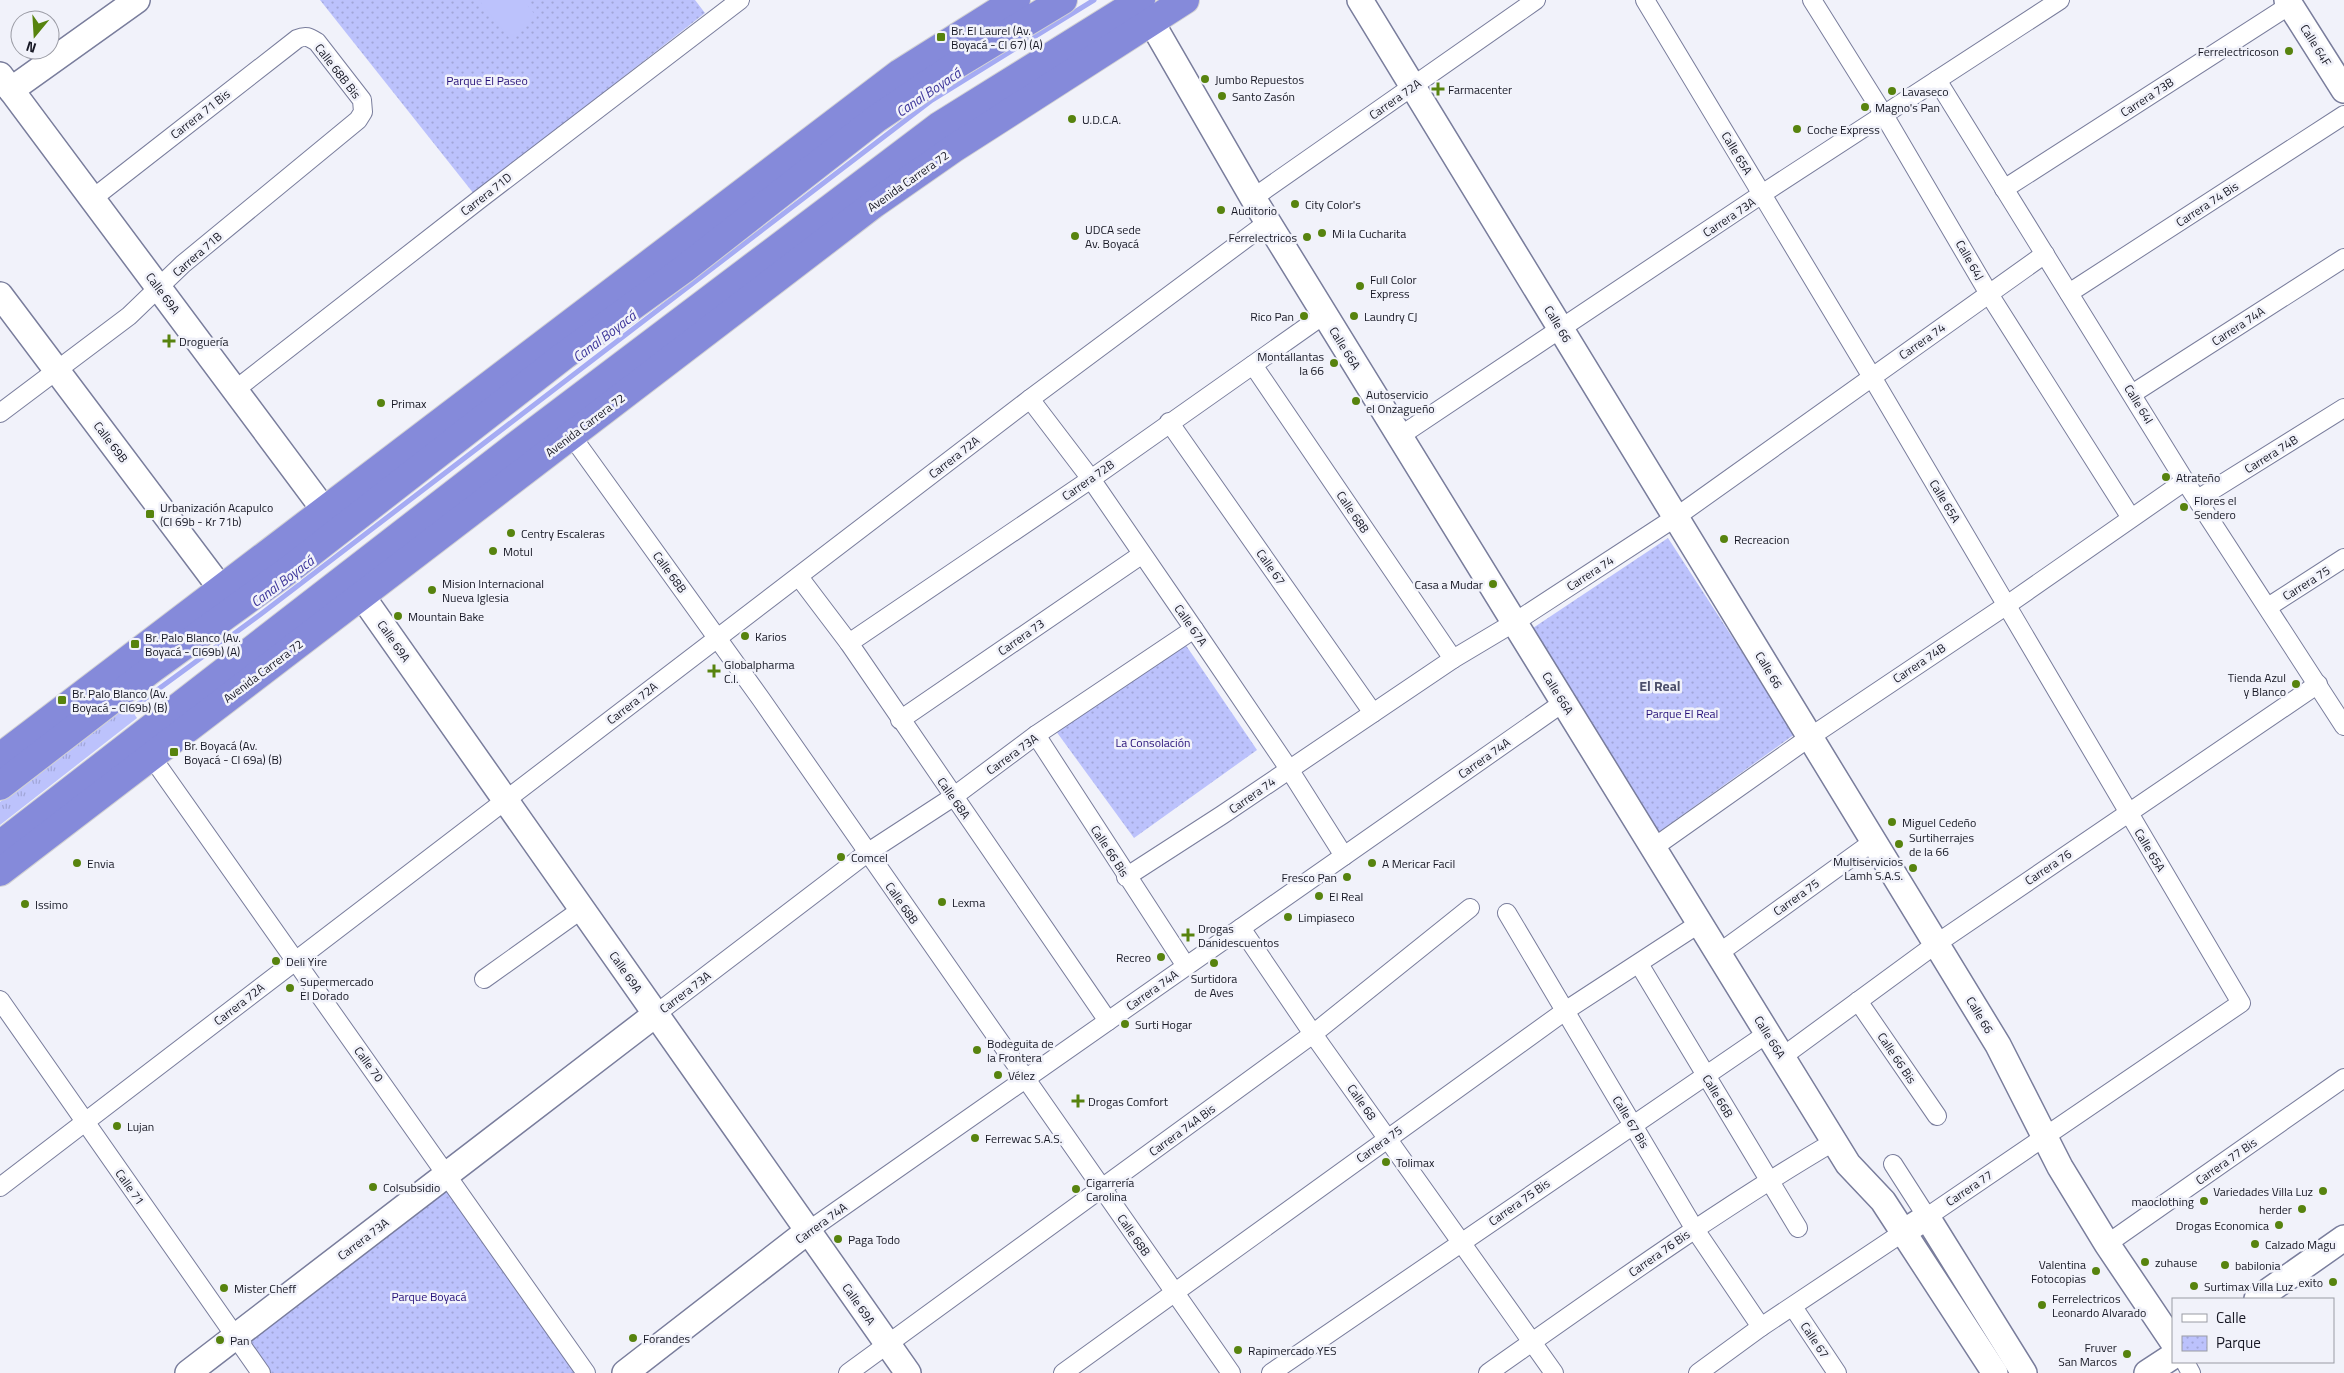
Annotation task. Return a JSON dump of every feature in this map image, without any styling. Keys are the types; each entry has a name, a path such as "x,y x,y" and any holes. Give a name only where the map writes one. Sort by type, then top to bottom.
{"highway":[{"path":"0,757 128,658 325,512 640,269 900,73 1016,0"},
{"path":"0,786 200,634 290,569 565,355 684,269 884,114 959,63 1063,0"},
{"name":"Avenida Carrera 72","path":"0,845 514,447 939,126 1131,9 1185,0"},
{"name":"Avenida Carrera 72","path":"0,872 874,204 953,148 1131,9"},
{"path":"640,269 684,269"},
{"path":"200,634 222,590"},
{"path":"242,687 276,630"}],"street":[{"name":"Carrera 71D","path":"235,390 740,0"},
{"name":"Calle 66","path":"1360,0 1998,1046 2043,1137 2107,1244 2172,1341"},
{"name":"Carrera 72A","path":"1253,198 1536,0"},
{"name":"Calle 65A","path":"1645,0 1872,377 2241,1003"},
{"name":"Calle 64J","path":"1812,0 1884,115 1989,294 2131,518"},
{"name":"Carrera 73A","path":"1400,436 1562,330 1762,194 2060,0"},
{"name":"Calle 64F","path":"2289,2 2344,90"},
{"name":"Carrera 73B","path":"2004,190 2289,2"},
{"path":"6,82 124,4"},
{"name":"Calle 66A","path":"1131,9 1268,222 1848,1164 1883,1201 1905,1231 1994,1373"},
{"name":"Calle 68B Bis","path":"310,37 317,42 362,100 364,107"},
{"name":"Carrera 71 Bis","path":"92,199 297,39 310,37"},
{"name":"Calle 64I","path":"1937,80 2185,481 2318,684 2339,705 2344,726"},
{"name":"Calle 69A","path":"6,82 325,512"},
{"name":"Carrera 71B","path":"0,413 128,316 183,264 358,120 364,107"},
{"name":"Carrera 74 Bis","path":"2069,292 2344,114"},
{"name":"Carrera 72A","path":"0,1187 1030,399 1268,222"},
{"name":"Carrera 74","path":"1126,877 1222,815 1453,659 1515,622 1676,517 2045,254"},
{"name":"Carrera 74A","path":"2132,394 2344,258"},
{"name":"Calle 69B","path":"0,295 222,590"},
{"name":"Carrera 72B","path":"849,643 1091,479 1169,422 1325,314"},
{"name":"Calle 68B","path":"1253,365 1453,659"},
{"name":"Calle 67A","path":"1030,399 1091,479 1288,769 1344,856"},
{"name":"Carrera 74B","path":"2198,500 2344,408"},
{"name":"Calle 67","path":"1169,422 1373,713"},
{"name":"Calle 68B","path":"571,435 717,638 1231,1373"},
{"name":"Carrera 74B","path":"1654,848 1810,736 2006,605 2185,481"},
{"name":"Carrera 73","path":"900,720 1141,555"},
{"name":"Carrera 75","path":"2268,607 2344,558"},
{"name":"Calle 68A","path":"799,577 849,643 1108,1021"},
{"name":"Calle 69A","path":"362,596 908,1373"},
{"name":"Carrera 73A","path":"188,1373 867,853 953,796 1036,736 1194,629"},
{"name":"Carrera 76","path":"1782,1057 1936,944 2318,684"},
{"name":"Carrera 74A","path":"625,1373 808,1231 1564,702"},
{"name":"Calle 66 Bis","path":"1036,736 1126,877 1186,966"},
{"name":"Calle 70","path":"151,756 586,1373"},
{"name":"Carrera 75","path":"1719,953 1874,841"},
{"name":"Carrera 74A Bis","path":"848,1373 1313,1034 1470,908"},
{"path":"484,979 582,909"},
{"name":"Calle 67 Bis","path":"1508,913 1694,1228 1761,1327"},
{"name":"Carrera 75","path":"1063,1373 1566,1011 1700,923"},
{"name":"Calle 68","path":"1241,928 1313,1034 1554,1373"},
{"name":"Calle 66B","path":"1639,964 1798,1228"},
{"name":"Calle 71","path":"0,1000 261,1373"},
{"name":"Calle 66 Bis","path":"1858,1001 1936,1116"},
{"name":"Carrera 77","path":"1698,1373 1761,1327 1927,1217 2241,1003"},
{"name":"Carrera 75 Bis","path":"1271,1373 1705,1074 1768,1033"},
{"name":"Carrera 77 Bis","path":"2107,1244 2344,1078"},
{"name":"Carrera 76 Bis","path":"1488,1373 1694,1228 1768,1180 1834,1141"},
{"path":"1893,1164 2024,1373"},
{"path":"2258,1298 2344,1238"},
{"name":"Calle 67","path":"1793,1307 1837,1373"},
{"path":"2147,1373 2172,1357"}],"green space":[{"name":"Parque El Paseo","path":"320,0 695,0 705,13 474,194"},
{"path":"479,0 523,0 537,17 510,39"},
{"name":"Parque El Real","path":"1668,538 1795,734 1656,834 1533,628"},
{"name":"La Consolación","path":"1183,641 1257,750 1134,838 1053,727"},
{"path":"125,701 137,718 0,825 0,802"},
{"name":"Parque Boyacá","path":"445,1189 582,1373 269,1373 243,1338"}],"waterway":[{"name":"Canal Boyacá","path":"138,704 261,614 932,100 1094,0"}],"place":[{"name":"Br. El Laurel (Av. Boyacá - Cl 67) (A)","path":"941,37"},
{"name":"Ferrelectricoson","path":"2289,51"},
{"name":"Jumbo Repuestos","path":"1205,79"},
{"name":"Farmacenter","path":"1438,89"},
{"name":"Lavaseco","path":"1892,91"},
{"name":"Santo Zasón","path":"1222,96"},
{"name":"Magno's Pan","path":"1865,107"},
{"name":"U.D.C.A.","path":"1072,119"},
{"name":"Coche Express","path":"1797,129"},
{"name":"City Color's","path":"1295,204"},
{"name":"Auditorio","path":"1221,210"},
{"name":"Mi la Cucharita","path":"1322,233"},
{"name":"UDCA sede Av. Boyacá","path":"1075,236"},
{"name":"Ferrelectricos","path":"1307,237"},
{"name":"Full Color Express","path":"1360,286"},
{"name":"Rico Pan","path":"1304,316"},
{"name":"Laundry CJ","path":"1354,316"},
{"name":"Droguería","path":"169,341"},
{"name":"Montallantas la 66","path":"1334,363"},
{"name":"Autoservicio el Onzagueño","path":"1356,401"},
{"name":"Primax","path":"381,403"},
{"name":"Atrateño","path":"2166,477"},
{"name":"Flores el Sendero","path":"2184,507"},
{"name":"Urbanización Acapulco (Cl 69b - Kr 71b)","path":"150,514"},
{"name":"Centry Escaleras","path":"511,533"},
{"name":"Recreacion","path":"1724,539"},
{"name":"Motul","path":"493,551"},
{"name":"Casa a Mudar","path":"1493,584"},
{"name":"Mision Internacional Nueva Iglesia","path":"432,590"},
{"name":"Mountain Bake","path":"398,616"},
{"name":"Karios","path":"745,636"},
{"name":"Br. Palo Blanco (Av. Boyacá - Cl69b) (A)","path":"135,644"},
{"name":"Globalpharma C.I.","path":"714,671"},
{"name":"Tienda Azul y Blanco","path":"2296,684"},
{"name":"Br. Palo Blanco (Av. Boyacá - Cl69b) (B)","path":"62,700"},
{"name":"Br. Boyacá (Av. Boyacá - Cl 69a) (B)","path":"174,752"},
{"name":"Miguel Cedeño","path":"1892,822"},
{"name":"Surtiherrajes de la 66","path":"1899,844"},
{"name":"Comcel","path":"841,857"},
{"name":"Envia","path":"77,863"},
{"name":"A Mericar Facil","path":"1372,863"},
{"name":"Multiservicios Lamh S.A.S.","path":"1913,868"},
{"name":"Fresco Pan","path":"1347,877"},
{"name":"El Real","path":"1319,896"},
{"name":"Lexma","path":"942,902"},
{"name":"Issimo","path":"25,904"},
{"name":"Limpiaseco","path":"1288,917"},
{"name":"Drogas Danidescuentos","path":"1188,935"},
{"name":"Recreo","path":"1161,957"},
{"name":"Deli Yire","path":"276,961"},
{"name":"Surtidora de Aves","path":"1214,963"},
{"name":"Supermercado El Dorado","path":"290,988"},
{"name":"Surti Hogar","path":"1125,1024"},
{"name":"Bodeguita de la Frontera","path":"977,1050"},
{"name":"Vélez","path":"998,1075"},
{"name":"Drogas Comfort","path":"1078,1101"},
{"name":"Lujan","path":"117,1126"},
{"name":"Ferrewac S.A.S.","path":"975,1138"},
{"name":"Tolimax","path":"1386,1162"},
{"name":"Colsubsidio","path":"373,1187"},
{"name":"Cigarrería Carolina","path":"1076,1189"},
{"name":"Variedades Villa Luz","path":"2323,1191"},
{"name":"maoclothing","path":"2204,1201"},
{"name":"herder","path":"2302,1209"},
{"name":"Drogas Economica","path":"2279,1225"},
{"name":"Paga Todo","path":"838,1239"},
{"name":"Calzado Magu","path":"2255,1244"},
{"name":"zuhause","path":"2145,1262"},
{"name":"babilonia","path":"2225,1265"},
{"name":"Valentina Fotocopias","path":"2096,1271"},
{"name":"exito","path":"2333,1282"},
{"name":"Surtimax Villa Luz","path":"2194,1286"},
{"name":"Mister Cheff","path":"224,1288"},
{"name":"Ferrelectricos Leonardo Alvarado","path":"2042,1305"},
{"name":"Forandes","path":"633,1338"},
{"name":"Pan","path":"220,1340"},
{"name":"Rapimercado YES","path":"1238,1350"},
{"name":"Fruver San Marcos","path":"2127,1354"}],"district":[{"name":"El Real","path":"1660,685"}]}
